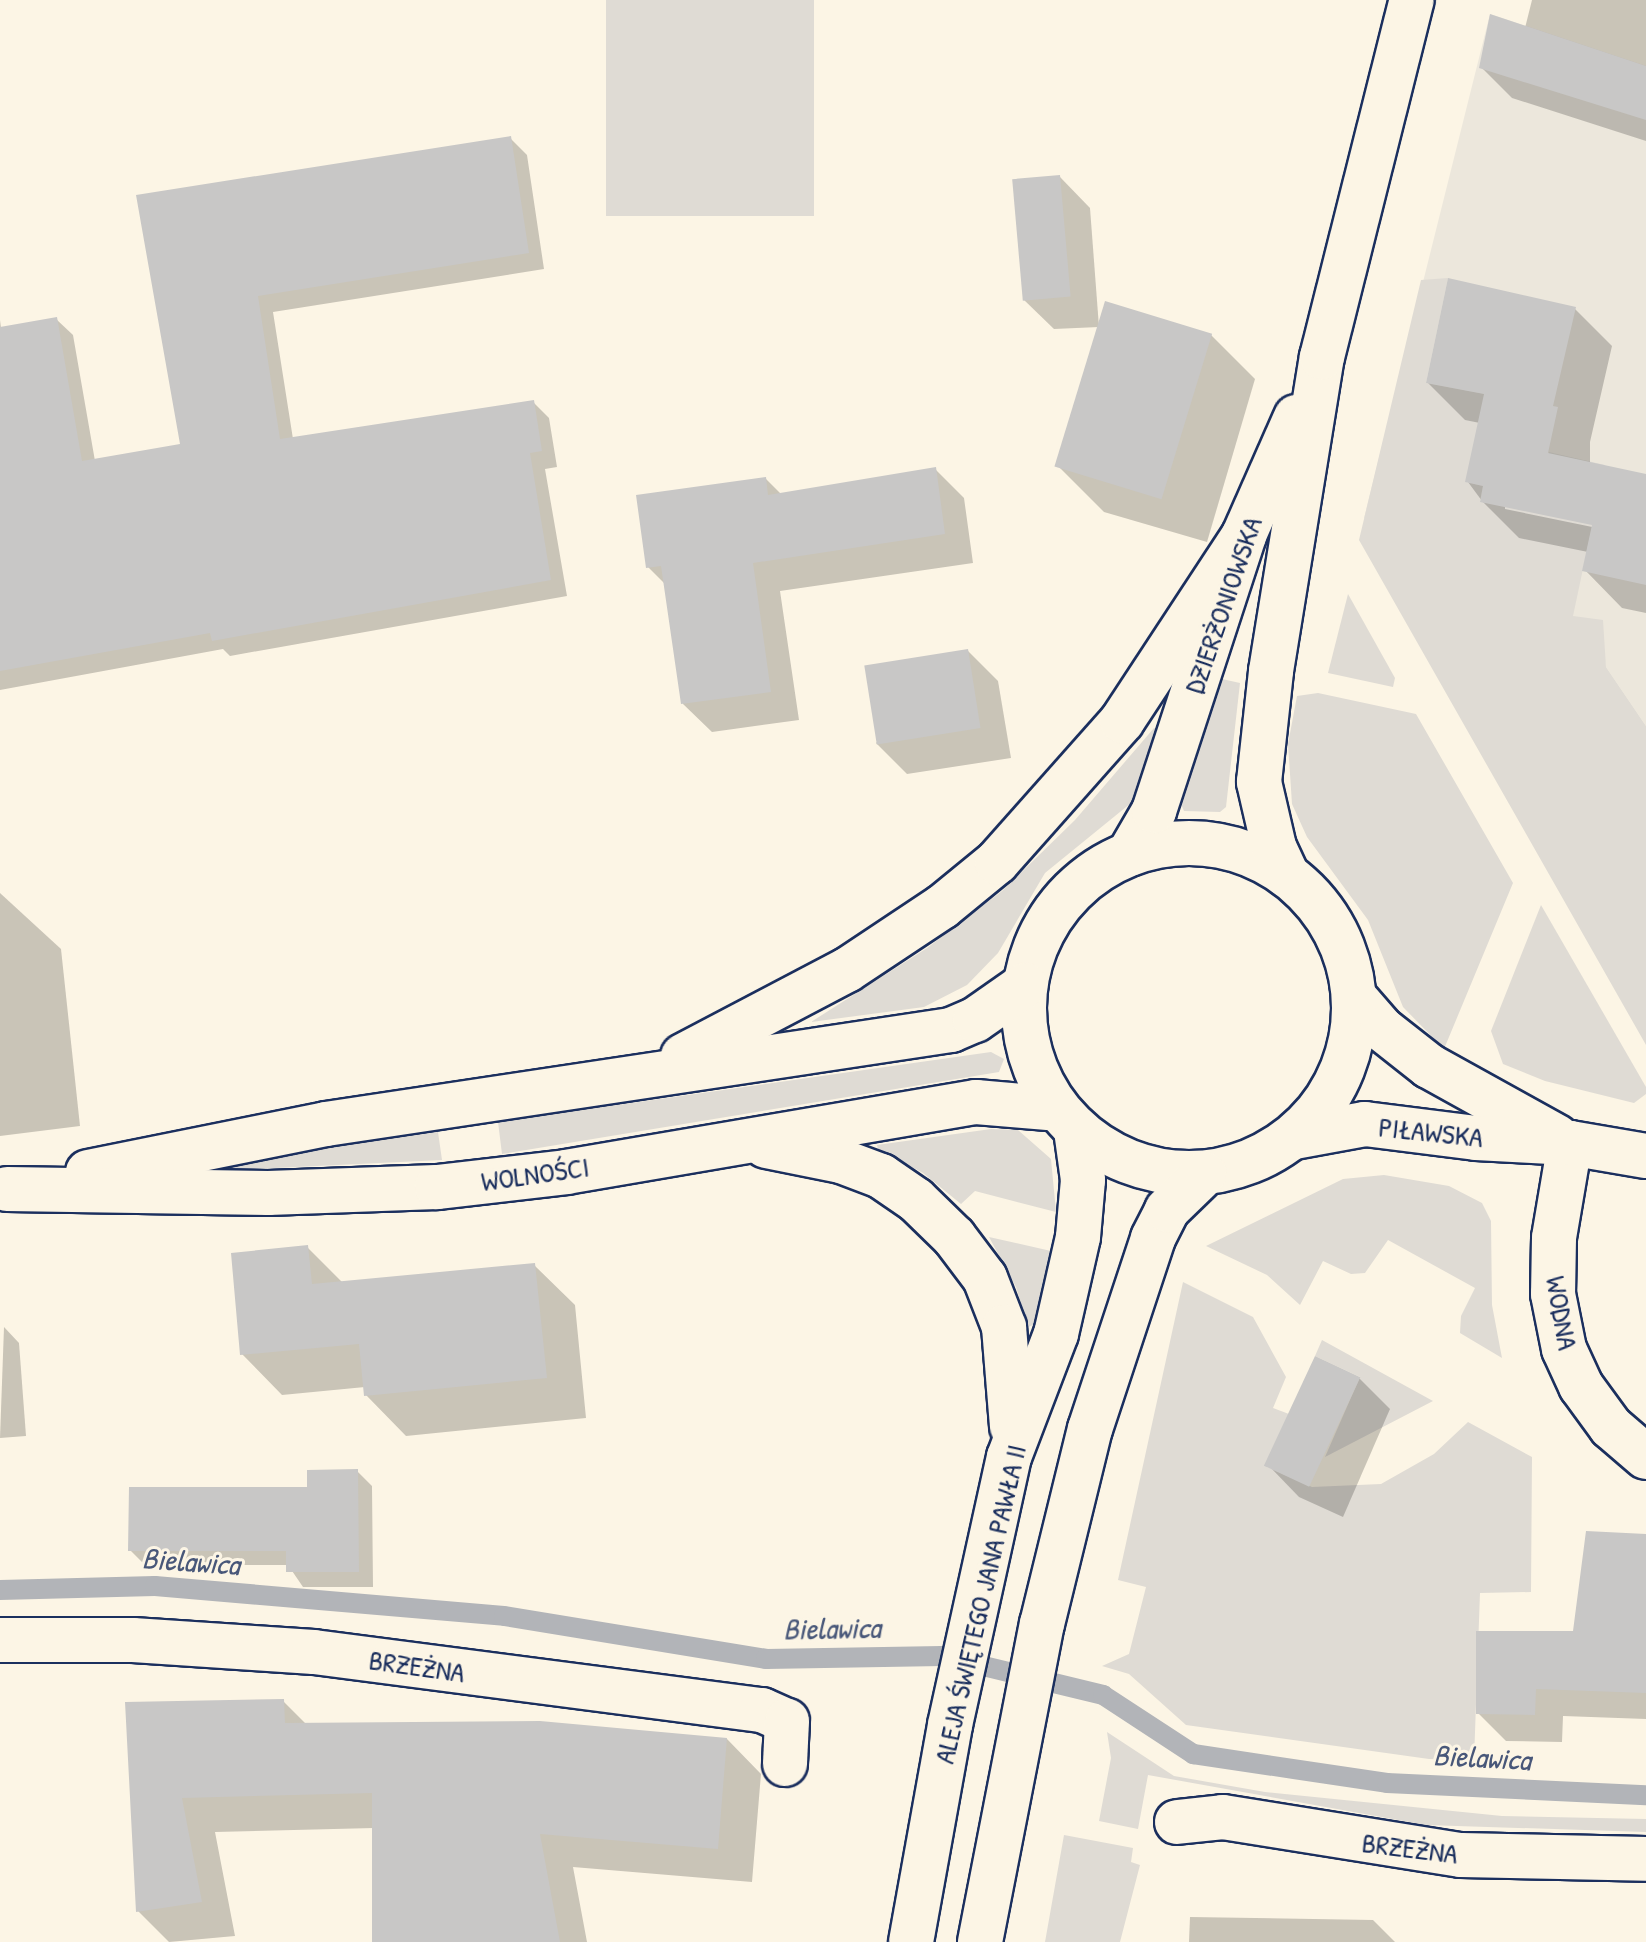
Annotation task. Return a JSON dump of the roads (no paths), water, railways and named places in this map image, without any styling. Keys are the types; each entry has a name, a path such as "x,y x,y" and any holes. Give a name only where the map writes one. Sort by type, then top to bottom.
{"street":[{"name":"DZIERŻONIOWSKA","path":"1287,875 1274,847 1259,782 1271,671 1322,357 1412,0"},
{"name":"DZIERŻONIOWSKA","path":"1129,854 1154,811 1170,770 1202,653 1244,535 1322,357"},
{"path":"625,1078 727,1036 847,970 942,907 997,862 1122,721 1244,535"},
{"path":"1199,843 1246,853 1287,875 1315,899 1335,929 1355,998 1348,1057 1332,1092 1294,1137 1261,1159 1204,1174 1135,1165 1066,1120 1028,1050 1025,985 1032,954 1054,912 1088,877 1129,854 1199,843"},
{"name":"WOLNOŚCI","path":"4,1189 326,1124 951,1030 975,1020 1025,985"},
{"name":"PIŁAWSKA","path":"1355,998 1382,1029 1429,1066 1570,1143"},
{"name":"WOLNOŚCI","path":"4,1189 268,1193 437,1187 538,1176 976,1102 1066,1120"},
{"name":"ALEJA ŚWIĘTEGO JANA PAWŁA II","path":"911,1942 950,1725 1009,1457 1056,1334 1078,1237 1083,1180 1066,1120"},
{"name":"PIŁAWSKA","path":"1294,1137 1365,1124 1476,1138 1570,1143 1646,1156"},
{"path":"737,1142 841,1161 881,1176 916,1200 954,1237 985,1278 1004,1327 1014,1407 1009,1457"},
{"name":"WODNA","path":"1570,1143 1554,1238 1553,1294 1564,1349 1581,1386 1611,1427 1646,1457"},
{"path":"980,1942 1017,1739 1090,1429 1153,1238 1167,1210 1204,1174"},
{"name":"BRZEŻNA","path":"0,1640 133,1640 314,1652 762,1710 787,1721 785,1764"},
{"name":"BRZEŻNA","path":"1177,1822 1223,1817 1461,1855 1646,1859"}],"waterway":[{"name":"Bielawica","path":"0,1590 155,1586 504,1616 766,1659 942,1656 1103,1695 1193,1754 1387,1783 1646,1795"}]}
